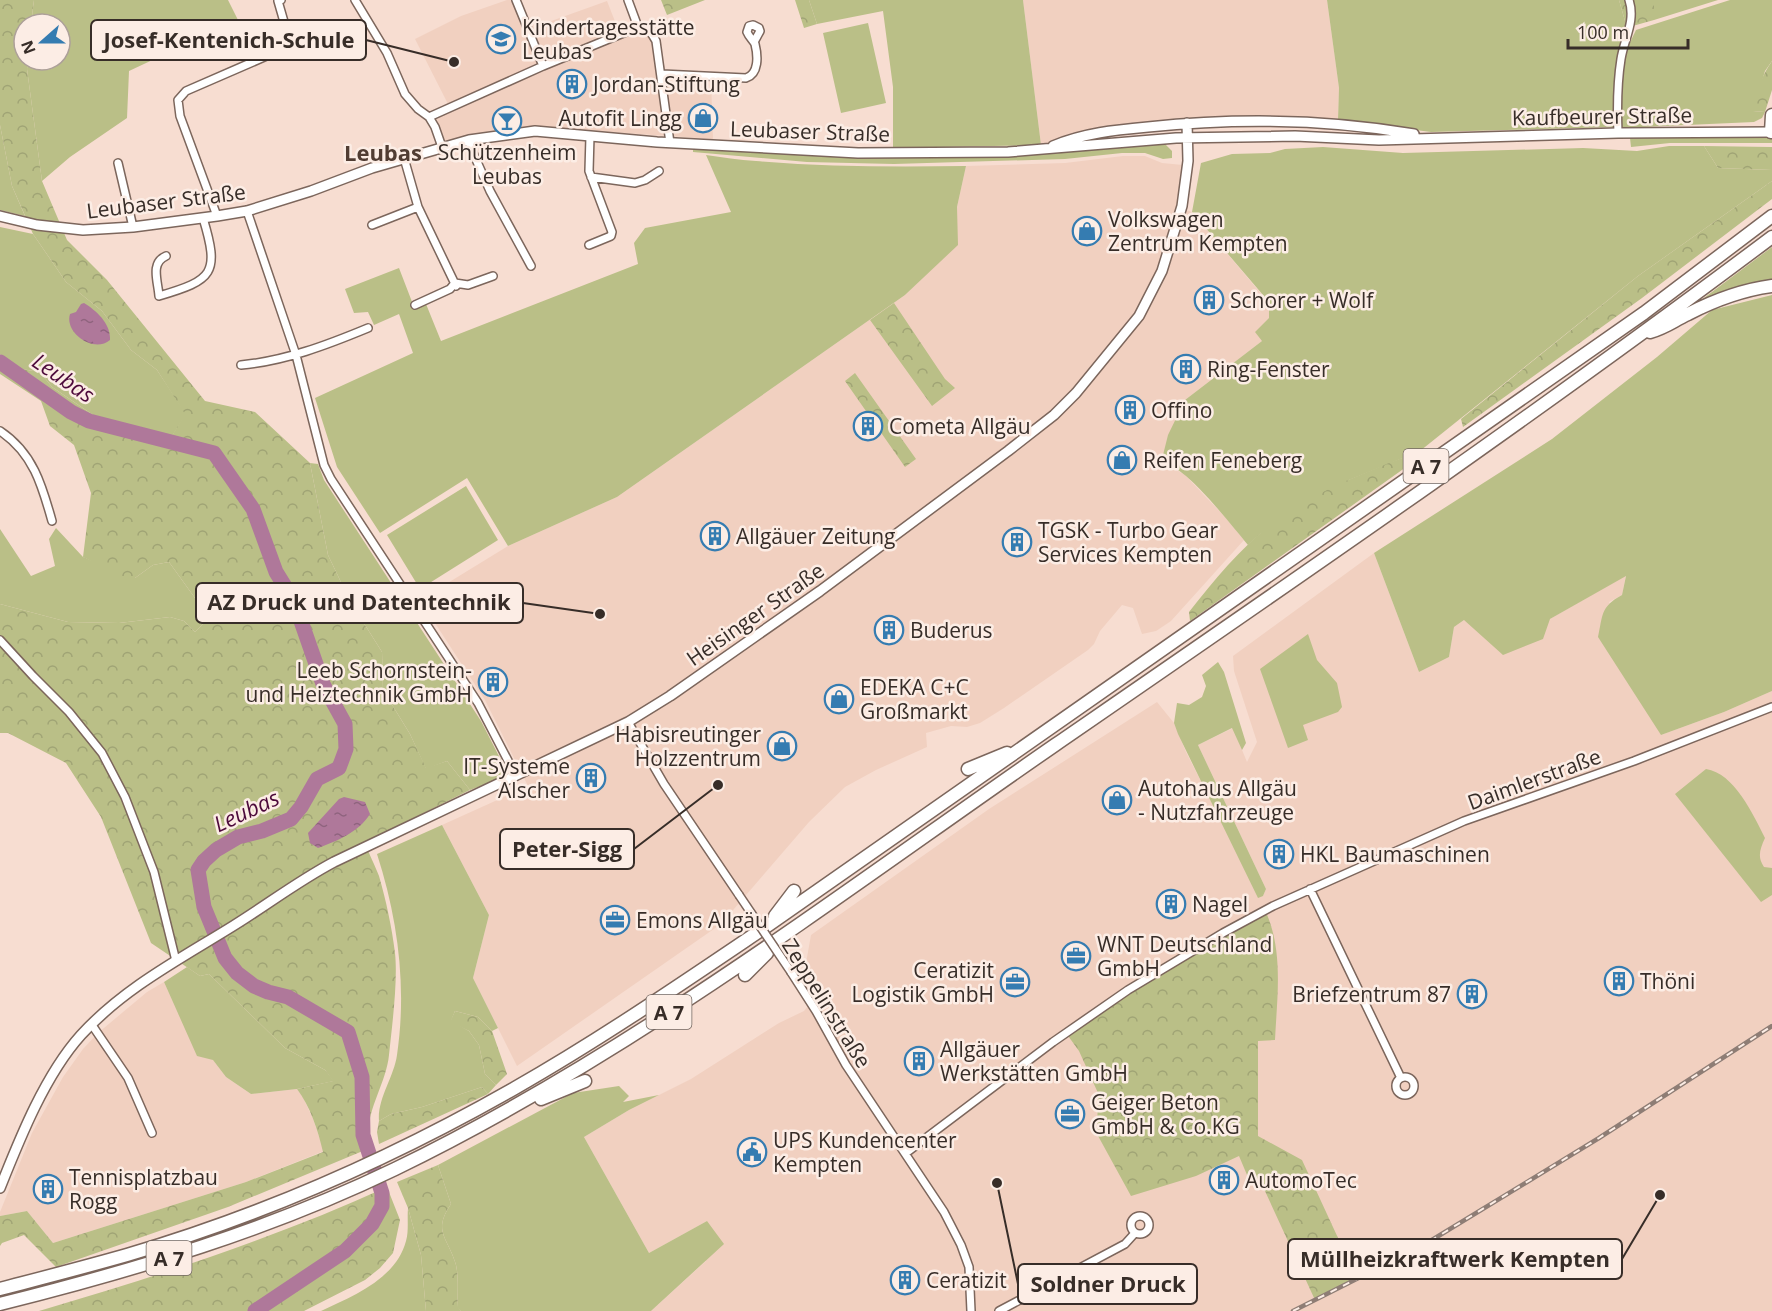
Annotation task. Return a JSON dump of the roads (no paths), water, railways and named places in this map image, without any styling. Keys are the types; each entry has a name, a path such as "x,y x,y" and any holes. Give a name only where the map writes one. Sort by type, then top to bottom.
{"highway":[{"path":"1771,132 1772,115"},
{"name":"A 7","path":"0,1289 149,1248 233,1220 329,1180 405,1146 514,1089 623,1023 1030,743 1644,313 1772,216"},
{"name":"A 7","path":"0,1304 134,1269 238,1236 413,1160 593,1061 811,915 1170,666 1641,335 1772,237"},
{"path":"1641,335 1667,327 1684,316 1728,296 1772,286"},
{"path":"968,769 1030,743"},
{"path":"766,926 794,891"},
{"path":"745,975 757,961 811,915"},
{"path":"522,1102 540,1100 585,1081"}],"main road":[{"path":"1043,150 1092,132 1186,123 1324,123 1386,129 1432,138"},
{"name":"Heisinger Straße","path":"0,1188 44,1091 74,1044 119,1000 301,880 334,862 628,722 820,591 1054,415 1076,393 1139,316 1162,271 1182,206 1188,161 1186,123"},
{"name":"Leubaser Straße","path":"0,216 37,225 83,230 133,227 217,216 247,211 442,147 470,140 535,131 670,142 858,153 1043,150 1187,138 1294,136 1379,140 1432,138"},
{"name":"Kaufbeurer Straße","path":"1432,138 1771,132"}],"street":[{"path":"217,216 180,116 178,100 186,92 287,45 288,30 279,0"},
{"path":"355,0 387,53 405,94 418,110 429,117 435,126 442,147"},
{"path":"516,0 543,66"},
{"path":"628,0 638,27"},
{"path":"1618,133 1616,94 1621,56 1632,16 1629,0"},
{"path":"429,117 638,27 652,32 656,40 670,142"},
{"path":"662,74 746,78 752,76 756,72 754,42"},
{"path":"589,245 611,236 612,232 591,177 590,136"},
{"path":"470,140 470,146 490,191 531,266"},
{"path":"404,158 418,207 456,285"},
{"path":"118,163 133,227"},
{"path":"591,177 635,183 659,171"},
{"path":"372,225 418,207"},
{"path":"247,211 296,355 321,456 331,479 473,695 513,777"},
{"path":"166,256 159,259 156,264 159,296 200,282 212,267 213,256 203,218"},
{"path":"415,305 456,285 468,285 493,276"},
{"path":"241,365 269,363 368,328"},
{"path":"0,431 20,447 34,467 43,487 52,521"},
{"path":"0,640 69,712 102,753 125,797 154,872 176,961"},
{"name":"Daimlerstraße","path":"906,1153 1053,1042 1128,990 1223,933 1310,889 1464,821 1634,761 1772,707"},
{"name":"Zeppelinstraße","path":"628,722 664,784 791,972 846,1065 944,1212 961,1245 969,1267 971,1311"},
{"path":"1310,889 1401,1078"},
{"path":"92,1025 128,1078 152,1133"},
{"path":"999,1311 1101,1258 1125,1244 1135,1233"}],"water":[{"path":"84,303 106,323 110,340 96,345 89,343 71,328 70,314 76,312"},
{"path":"344,797 365,802 370,814 354,831 318,848 310,843 308,833 339,799"}],"waterway":[{"name":"Leubas","path":"0,362 71,412 89,421 214,453 253,509 276,572 294,601 323,684 345,724 346,749 339,768 317,779 301,807 291,819 262,831 238,837 216,850 198,870 204,907 225,958 237,973 254,986 288,997 348,1032 362,1077 363,1135 382,1193 382,1206 372,1224 345,1251 255,1311"}],"railway":[{"path":"1293,1311 1422,1246 1599,1138 1772,1026"}],"place":[{"name":"Kindertagesstätte Leubas","path":"501,39"},
{"name":"Josef-Kentenich-Schule","path":"454,62"},
{"name":"Jordan-Stiftung","path":"572,84"},
{"name":"Autofit Lingg","path":"703,118"},
{"name":"Schützenheim Leubas","path":"507,121"},
{"name":"Volkswagen Zentrum Kempten","path":"1087,231"},
{"name":"Schorer + Wolf","path":"1209,300"},
{"name":"Ring-Fenster","path":"1186,369"},
{"name":"Offino","path":"1130,410"},
{"name":"Cometa Allgäu","path":"868,426"},
{"name":"Reifen Feneberg","path":"1122,460"},
{"name":"Allgäuer Zeitung","path":"715,536"},
{"name":"TGSK - Turbo Gear Services Kempten","path":"1017,542"},
{"name":"AZ Druck und Datentechnik","path":"600,614"},
{"name":"Buderus","path":"889,630"},
{"name":"Leeb Schornstein- und Heiztechnik GmbH","path":"493,682"},
{"name":"EDEKA C+C Großmarkt","path":"839,699"},
{"name":"Habisreutinger Holzzentrum","path":"782,746"},
{"name":"IT-Systeme Alscher","path":"591,778"},
{"name":"Peter-Sigg","path":"718,785"},
{"name":"Autohaus Allgäu - Nutzfahrzeuge","path":"1117,800"},
{"name":"HKL Baumaschinen","path":"1279,854"},
{"name":"Nagel","path":"1171,904"},
{"name":"Emons Allgäu","path":"615,920"},
{"name":"WNT Deutschland GmbH","path":"1076,956"},
{"name":"Thöni","path":"1619,981"},
{"name":"Ceratizit Logistik GmbH","path":"1015,982"},
{"name":"Briefzentrum 87","path":"1472,994"},
{"name":"Allgäuer Werkstätten GmbH","path":"919,1061"},
{"name":"Geiger Beton GmbH & Co.KG","path":"1070,1114"},
{"name":"UPS Kundencenter Kempten","path":"752,1152"},
{"name":"AutomoTec","path":"1224,1180"},
{"name":"Soldner Druck","path":"997,1183"},
{"name":"Tennisplatzbau Rogg","path":"48,1189"},
{"name":"Müllheizkraftwerk Kempten","path":"1660,1195"},
{"name":"Ceratizit","path":"905,1280"}],"district":[{"name":"Leubas","path":"383,152"}]}
